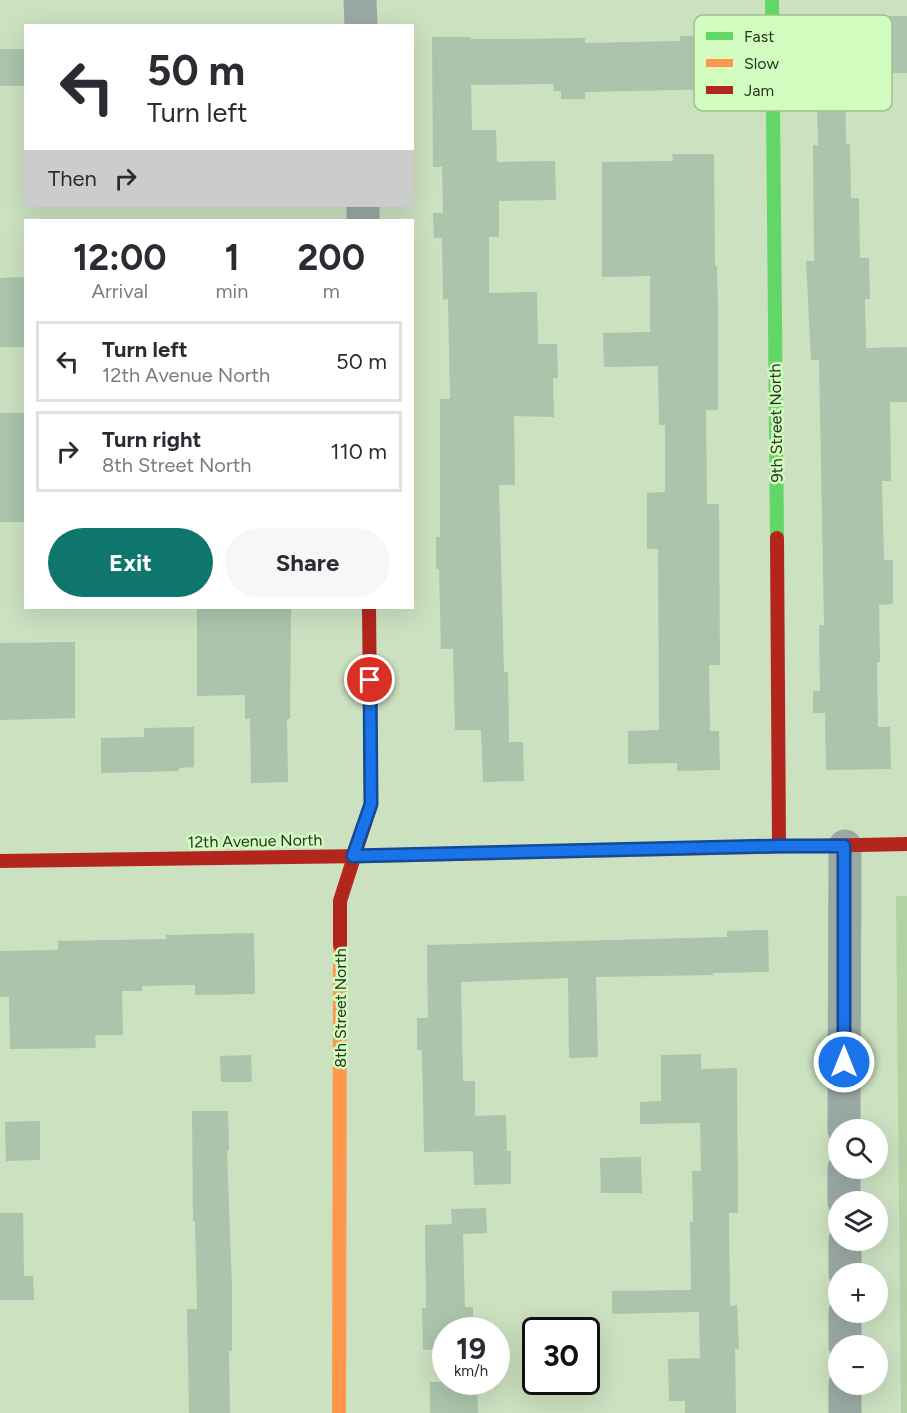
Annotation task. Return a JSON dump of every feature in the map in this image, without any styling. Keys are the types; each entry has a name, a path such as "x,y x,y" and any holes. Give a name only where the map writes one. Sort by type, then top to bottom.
{"street":[{"path":"360,0 361,24"},
{"name":"9th Street North","path":"772,0 772,15"},
{"name":"9th Street North","path":"773,111 779,846"},
{"name":"8th Street North","path":"339,1413 340,901 371,804 369,609"},
{"name":"12th Avenue North","path":"0,861 291,858 907,844"},
{"path":"844,846 844,1119"},
{"path":"845,1395 845,1413"}],"green space":[{"path":"896,896 907,896 907,1413 901,1413"}],"building":[{"path":"892,16 907,16 907,73 892,73"},
{"path":"680,36 694,36 694,90 585,92 585,99 561,99 561,91 554,91 553,84 471,85 472,130 496,130 497,162 555,161 556,200 499,201 499,237 489,237 489,293 537,292 538,344 557,344 558,378 553,378 554,417 514,416 515,485 499,485 504,672 508,672 509,742 523,742 524,781 483,782 481,730 455,730 453,649 441,649 439,569 436,569 436,537 440,537 440,399 450,399 448,299 443,300 442,238 434,238 433,213 443,213 442,167 433,167 432,37 585,38 585,43 680,41"},
{"path":"0,49 24,49 24,86 0,86"},
{"path":"817,111 846,111 846,144 850,144 851,198 859,198 860,258 869,258 870,299 865,299 866,348 907,347 907,402 890,402 891,481 882,481 884,560 893,560 893,604 879,605 878,727 890,727 891,769 826,770 825,713 813,713 813,691 820,691 819,625 824,625 819,360 811,360 806,261 814,261 813,145 818,145"},
{"path":"672,154 714,154 718,410 706,410 707,504 719,504 720,665 709,665 710,731 719,731 720,770 677,771 677,763 628,764 628,731 659,730 658,549 647,549 647,493 665,492 665,425 659,425 658,366 604,367 603,333 650,332 650,276 602,277 602,162 673,161"},
{"path":"24,277 24,347 0,347 0,278"},
{"path":"0,413 24,413 24,522 0,522"},
{"path":"197,609 291,609 290,719 287,719 288,782 251,783 250,719 245,719 245,695 197,696"},
{"path":"75,642 75,718 0,720 0,643"},
{"path":"194,727 194,767 179,768 179,771 101,773 101,738 144,737 144,728"},
{"path":"768,930 769,972 596,977 598,1057 569,1058 568,978 461,982 463,1081 475,1081 475,1116 506,1115 507,1151 511,1151 511,1184 474,1185 473,1151 424,1152 422,1050 417,1050 417,1018 428,1018 427,945 727,937 727,931"},
{"path":"254,933 255,994 195,995 195,985 142,986 142,991 122,991 123,1035 95,1035 96,1048 10,1049 9,997 0,997 0,951 58,950 58,941 166,939 166,935"},
{"path":"701,1054 701,1069 737,1068 738,1213 729,1213 730,1306 737,1305 739,1349 735,1349 736,1413 685,1413 685,1401 669,1401 668,1359 700,1358 699,1312 612,1314 612,1291 691,1290 692,1171 701,1171 700,1123 640,1124 640,1102 661,1101 661,1055"},
{"path":"251,1055 252,1082 221,1082 220,1056"},
{"path":"192,1111 228,1111 229,1151 227,1151 232,1288 232,1351 229,1351 230,1413 189,1413 187,1309 197,1309"},
{"path":"40,1121 40,1160 6,1161 5,1122"},
{"path":"641,1157 642,1193 601,1193 600,1158"},
{"path":"486,1208 487,1233 463,1234 465,1307 473,1307 473,1317 432,1317 432,1350 423,1350 422,1308 426,1308 425,1225 452,1224 451,1209"},
{"path":"0,1213 23,1213 24,1276 33,1276 34,1300 0,1300"},
{"path":"430,1382 432,1382 432,1395 477,1395 478,1413 430,1413"}],"traffic: fast":[{"path":"772,0 772,15"},
{"path":"773,111 777,538"}],"traffic: slow":[{"path":"368,856 813,846"},
{"path":"339,1413 340,945"}],"traffic: jam":[{"path":"777,538 779,846"},
{"path":"340,945 340,901 371,804 369,609"},
{"path":"813,846 907,844"},
{"path":"0,861 368,856"}],"route":[{"path":"370,680 371,804 353,856 844,846 844,1062"}]}
